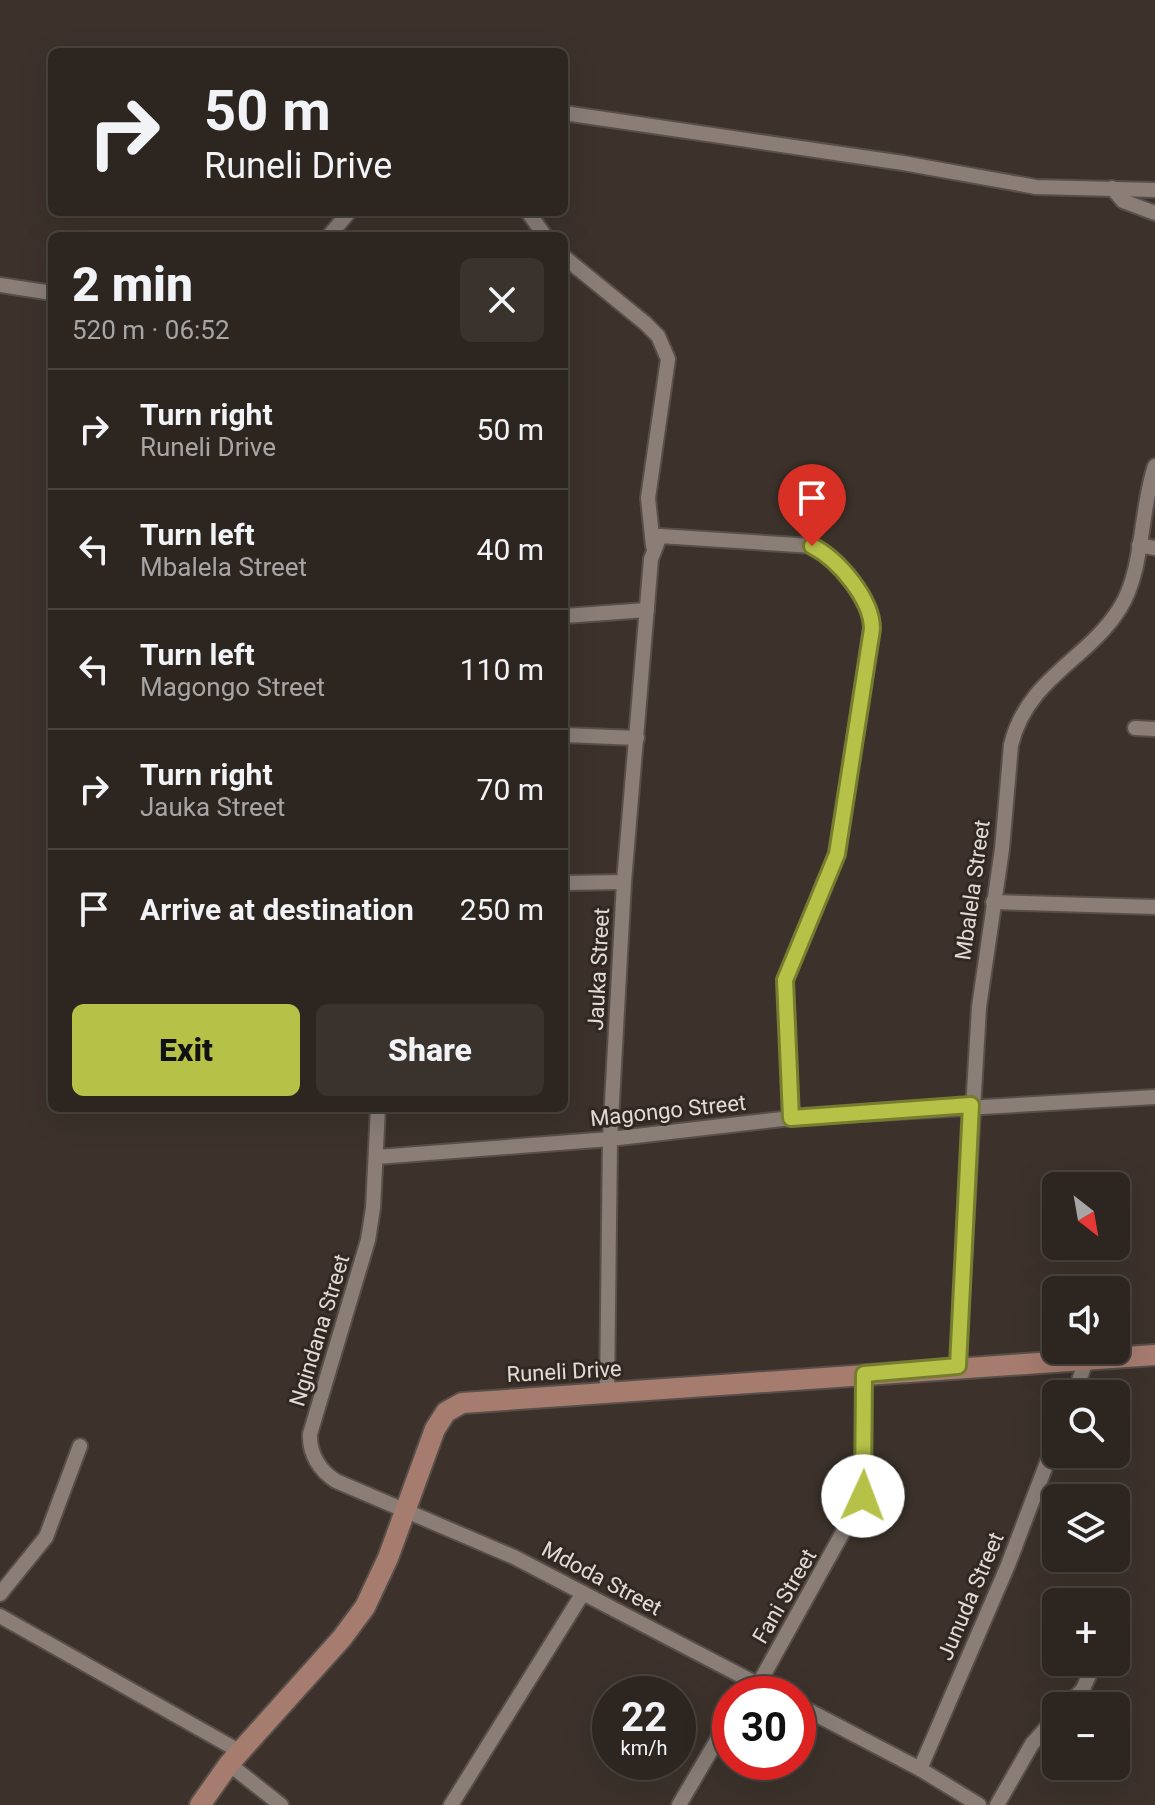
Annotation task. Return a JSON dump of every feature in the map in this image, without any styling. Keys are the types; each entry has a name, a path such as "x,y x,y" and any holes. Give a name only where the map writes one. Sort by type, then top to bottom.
{"street":[{"path":"568,114 903,163 1036,187 1155,190"},
{"path":"1112,188 1123,201 1155,213"},
{"path":"332,232 346,216"},
{"name":"Jauka Street","path":"568,260 658,336 668,359 648,498 653,546 624,882 610,1139 607,1394"},
{"path":"0,285 48,292"},
{"name":"Mbalela Street","path":"958,1366 971,1105 1015,728 1037,692 1119,610 1139,545 1144,504 1155,466"},
{"path":"653,546 660,536 667,535 812,546 829,556 860,595 872,622 837,854 785,980 791,1118"},
{"path":"1139,545 1155,548"},
{"path":"568,616 647,610"},
{"path":"1135,728 1155,729"},
{"path":"568,735 637,738"},
{"path":"568,883 624,882"},
{"path":"993,902 1155,907"},
{"name":"Magongo Street","path":"377,1157 610,1139 791,1118 971,1105 1155,1097"},
{"name":"Ngindana Street","path":"378,1112 373,1208 364,1259 310,1442 328,1476 405,1507"},
{"name":"Runeli Drive","path":"1130,1357 1155,1355"},
{"name":"Runeli Drive","path":"200,1805 234,1758 360,1614 377,1586 435,1429 453,1408 492,1399 607,1394 958,1366 1042,1363"},
{"name":"Fani Street","path":"760,1676 863,1496 864,1374"},
{"path":"0,1594 46,1537 80,1446"},
{"name":"Junuda Street","path":"920,1769 996,1592 1045,1468"},
{"name":"Mdoda Street","path":"405,1507 583,1593 730,1676"},
{"path":"451,1805 583,1593"},
{"path":"0,1616 234,1758 281,1805"},
{"path":"816,1714 920,1769 979,1805"},
{"path":"997,1805 1032,1744 1042,1733"},
{"path":"679,1805 712,1749"}],"route":[{"path":"812,546 829,556 860,595 870,613 872,638 837,854 785,980 791,1118 971,1105 958,1366 864,1374 863,1496"}]}
